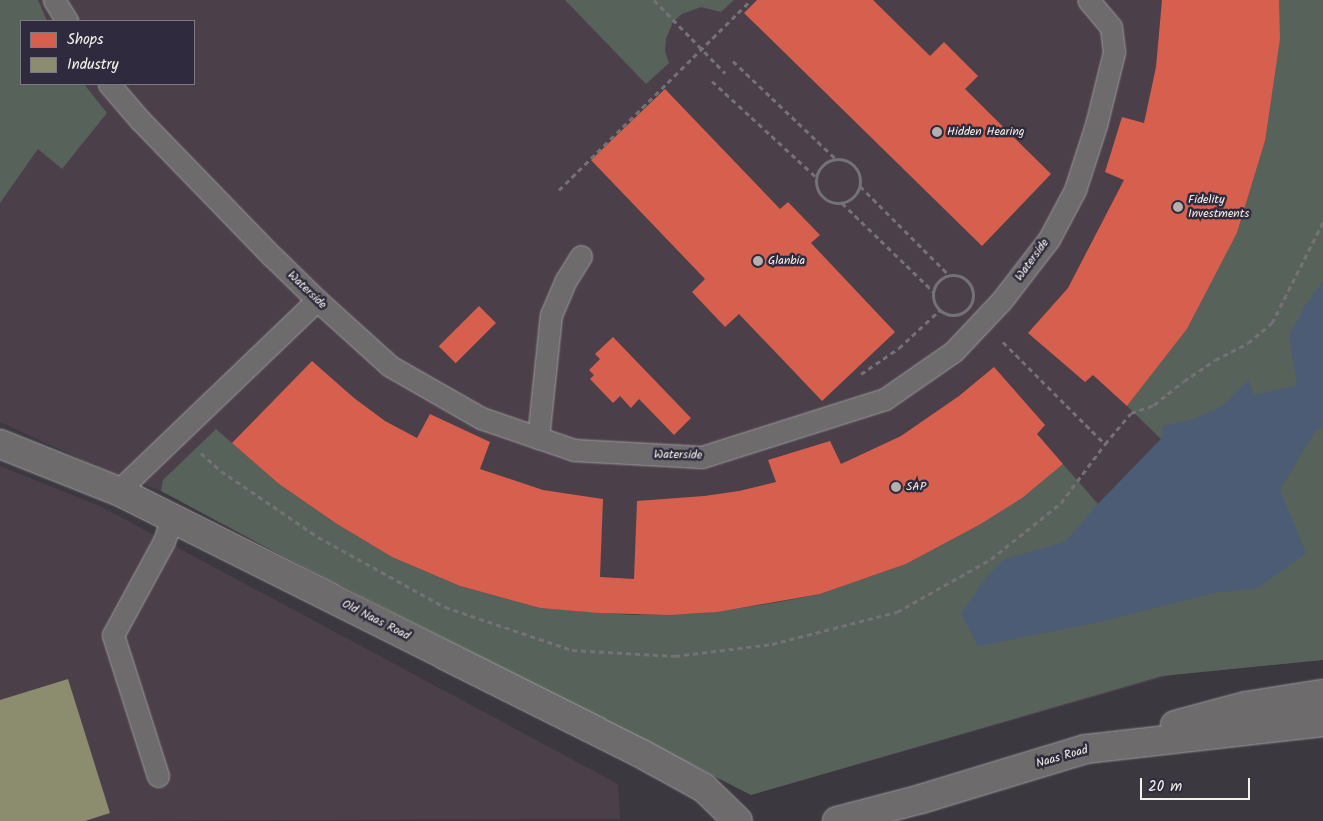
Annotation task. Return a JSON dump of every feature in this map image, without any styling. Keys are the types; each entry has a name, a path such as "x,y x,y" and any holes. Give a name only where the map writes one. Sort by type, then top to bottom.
{"main road":[{"name":"Old Naas Road","path":"0,444 118,491 642,754 704,788 738,821"},
{"path":"1086,748 1246,706 1323,694"},
{"name":"Naas Road","path":"836,821 921,799 1086,748 1323,722"}],"lane":[{"path":"54,0 66,20"},
{"name":"Waterside","path":"110,85 140,120 317,300 390,366 481,418 574,450 702,457 884,399 954,351 1002,300 1048,239 1075,190 1096,125 1114,52 1111,28 1088,0"},
{"path":"538,438 551,315 566,280 581,256"},
{"path":"118,491 317,300"},
{"path":"158,776 113,635 164,541 172,518"}],"path":[{"path":"654,0 725,73"},
{"path":"559,190 751,0"},
{"path":"733,61 836,159 849,162 854,166 858,172 860,186 854,197 842,203 828,201 818,191 817,178 823,165 836,159"},
{"path":"712,81 817,178"},
{"path":"860,186 950,276"},
{"path":"842,203 934,292"},
{"path":"179,432 221,471 318,537 445,606 572,650 675,656 772,644 896,612 991,559 1061,503 1131,413 1154,405 1184,381 1215,360 1248,343 1272,323 1323,222"},
{"path":"950,276 963,278 968,282 973,295 968,307 957,314 945,313 940,310 933,299 934,292 939,281 950,276"},
{"path":"853,379 899,348 940,310"},
{"path":"1002,341 1105,444"}],"shaded area":[{"path":"0,0 1323,0 1323,660 1172,675 751,795 277,553 161,491 107,471 0,422"},
{"path":"0,0 38,0 47,20 20,20 20,85 85,85 107,113 62,169 38,149 0,203"},
{"path":"565,0 734,0 721,12 701,7 682,14 673,22 666,39 665,51 669,63 646,84"},
{"path":"1279,0 1323,0 1323,660 1162,676 751,795 277,553 161,491 163,480 216,429 279,484 337,524 392,557 460,586 540,608 633,615 705,613 774,603 820,594 906,564 979,525 1063,464 1098,504 1161,439 1127,406 1187,329 1237,233 1265,141"},
{"path":"0,466 102,507 618,784 620,819 0,821"}],"water":[{"path":"1323,281 1323,427 1315,431 1280,490 1306,553 1258,588 1213,593 1100,622 978,646 961,614 987,576 1004,559 1065,542 1098,504 1161,439 1163,426 1194,419 1223,406 1248,380 1254,395 1297,385 1289,336 1305,306"}],"building: Shops":[{"name":"Hidden Hearing","path":"757,0 873,0 930,56 944,42 978,76 965,89 1051,174 982,246 744,13"},
{"name":"Fidelity Investments","path":"1162,0 1279,0 1280,39 1265,141 1237,233 1187,329 1127,406 1093,375 1085,382 1028,333 1068,288 1124,180 1105,172 1122,117 1144,123 1156,67"},
{"name":"Glanbia","path":"665,89 780,209 788,202 820,235 811,243 895,332 822,401 739,314 725,327 692,292 705,279 591,160"},
{"path":"479,306 496,323 456,363 439,346"},
{"path":"613,337 691,418 674,435 639,399 631,408 620,396 613,403 590,379 594,375 589,370 600,359 595,354"},
{"path":"312,361 354,398 385,421 417,438 430,414 490,442 480,469 543,490 603,499 600,577 634,579 637,501 704,496 739,491 776,482 768,460 830,441 841,464 901,436 959,396 994,367 1045,425 1037,434 1063,464 1022,498 979,525 906,564 820,594 717,612 669,615 599,613 540,608 460,586 392,557 337,524 279,484 232,443"}],"building: Industry":[{"path":"68,679 110,813 85,821 0,821 0,700"}],"place":[{"name":"Hidden Hearing","path":"937,132"},
{"name":"Fidelity Investments","path":"1178,207"},
{"name":"Glanbia","path":"758,261"},
{"name":"SAP","path":"896,487"}]}
